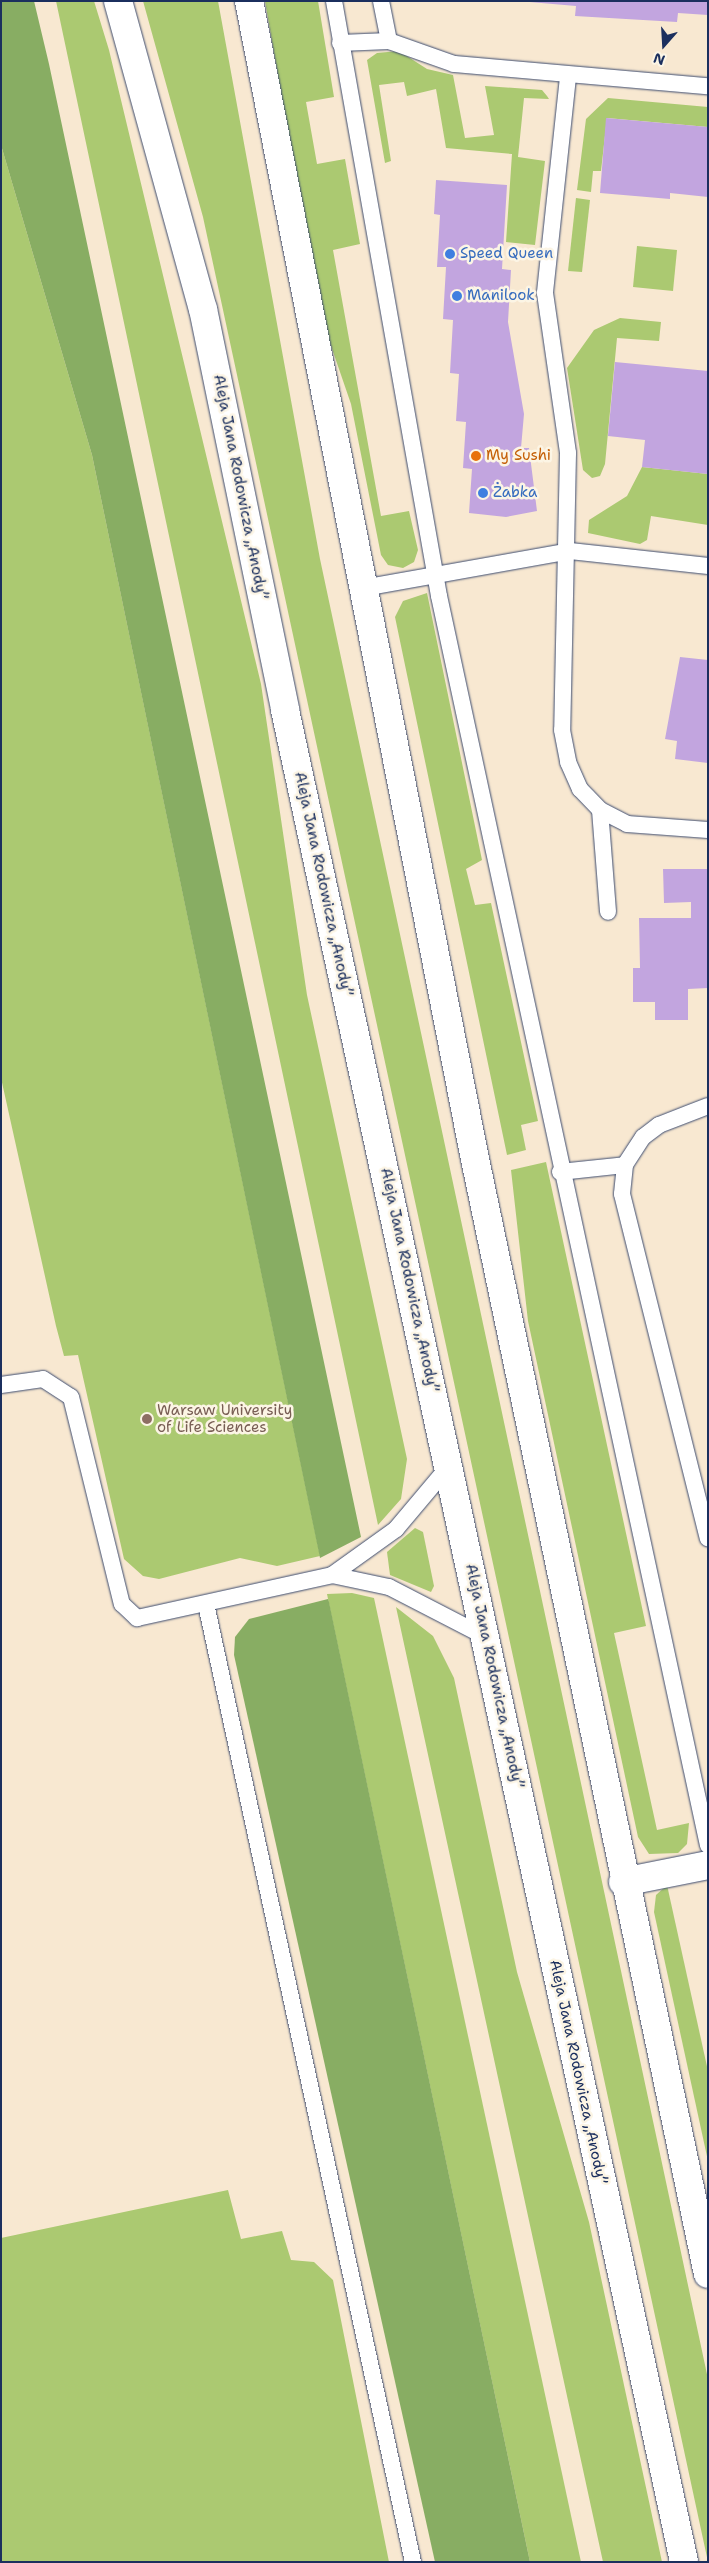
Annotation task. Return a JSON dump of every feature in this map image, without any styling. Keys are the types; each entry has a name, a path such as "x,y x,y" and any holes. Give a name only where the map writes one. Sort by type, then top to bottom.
{"main road":[{"name":"Aleja Jana Rodowicza „Anody”","path":"118,1 203,309 285,710 684,2562"},
{"path":"249,1 363,588 623,1882 708,2274"},
{"path":"623,1882 708,1865"}],"lane":[{"path":"334,1 436,577 560,1172 708,1845"},
{"path":"381,1 388,41"},
{"path":"340,43 388,41 431,59 568,77 708,86"},
{"path":"568,77 546,293 568,453 570,551 562,730 568,762 580,789 600,810 627,824 708,830"},
{"path":"363,588 436,577 570,551 708,566"},
{"path":"600,810 608,912"},
{"path":"708,1106 659,1125 643,1138 625,1165 622,1194 627,1223 708,1538"},
{"path":"560,1172 625,1165"},
{"path":"1,1385 43,1380 71,1397 122,1604 128,1613 148,1617 332,1575 396,1529 449,1466"},
{"path":"332,1575 389,1587 486,1637"},
{"path":"206,1604 413,2562"}],"green space":[{"path":"1,1 34,1 49,64 361,1537 320,1558 92,455 1,145"},
{"path":"56,1 94,1 109,50 261,684 307,995 407,1459 401,1499 378,1525"},
{"path":"143,1 218,1 320,559 708,2379 708,2562 203,217"},
{"path":"265,1 318,1 334,97 306,102 317,164 345,159 360,244 333,250 381,516 409,511 418,550 414,562 403,568 388,565 381,555 351,404 318,308"},
{"path":"399,51 427,69 453,75 465,138 494,135 485,86 542,90 547,96 549,99 524,98 518,157 545,161 535,245 506,242 512,154 446,148 436,89 407,96 404,82 379,85 391,161 385,163 367,60 377,53"},
{"path":"608,98 708,107 708,127 607,118 601,171 593,171 591,192 577,190 586,119"},
{"path":"1,145 92,455 320,1556 277,1566 240,1558 159,1579 143,1576 124,1559 78,1355 64,1356 56,1326 1,1078"},
{"path":"576,198 590,200 582,272 568,271"},
{"path":"637,246 677,250 673,291 633,287"},
{"path":"620,318 661,322 659,341 617,338 605,464 600,476 592,478 583,470 567,368 594,330"},
{"path":"642,467 708,474 708,525 651,516 647,540 640,544 588,533 589,520 627,496"},
{"path":"427,593 482,860 466,869 475,905 491,903 538,1121 521,1125 526,1150 507,1155 395,617 403,601"},
{"path":"546,1162 646,1626 614,1633 657,1830 689,1823 687,1844 678,1853 649,1854 638,1837 528,1321 511,1170"},
{"path":"415,1528 423,1532 434,1586 431,1592 390,1575 387,1552"},
{"path":"352,1593 374,1598 581,2562 530,2562 327,1594"},
{"path":"328,1599 530,2562 435,2562 234,1655 235,1637 249,1619"},
{"path":"396,1607 433,1636 454,1678 517,1972 589,2222 662,2562 603,2562"},
{"path":"667,1885 708,2071 708,2161 654,1912 656,1895"},
{"path":"228,2190 241,2239 282,2231 291,2260 314,2262 333,2280 389,2562 1,2562 1,2238"}],"building":[{"path":"518,1 708,1 708,15 678,13 677,22 575,16 576,6"},
{"path":"606,118 708,127 708,197 670,193 670,199 600,193"},
{"path":"436,180 507,185 502,269 511,270 508,322 524,414 521,448 529,448 537,511 506,517 469,513 472,469 463,468 466,422 456,421 459,374 450,373 453,320 443,319 446,267 437,267 440,215 434,214"},
{"path":"615,362 708,371 708,474 642,467 645,440 608,436"},
{"path":"680,657 708,660 708,763 675,759 677,741 665,739"},
{"path":"663,869 708,869 708,988 688,989 688,1020 655,1020 655,1002 633,1002 633,968 640,968 639,918 691,918 691,902 664,903"}],"place":[{"name":"Speed Queen","path":"450,254"},
{"name":"Manilook","path":"457,296"},
{"name":"My Sushi","path":"476,456"},
{"name":"Żabka","path":"483,493"},
{"name":"Warsaw University of Life Sciences","path":"147,1419"}]}
